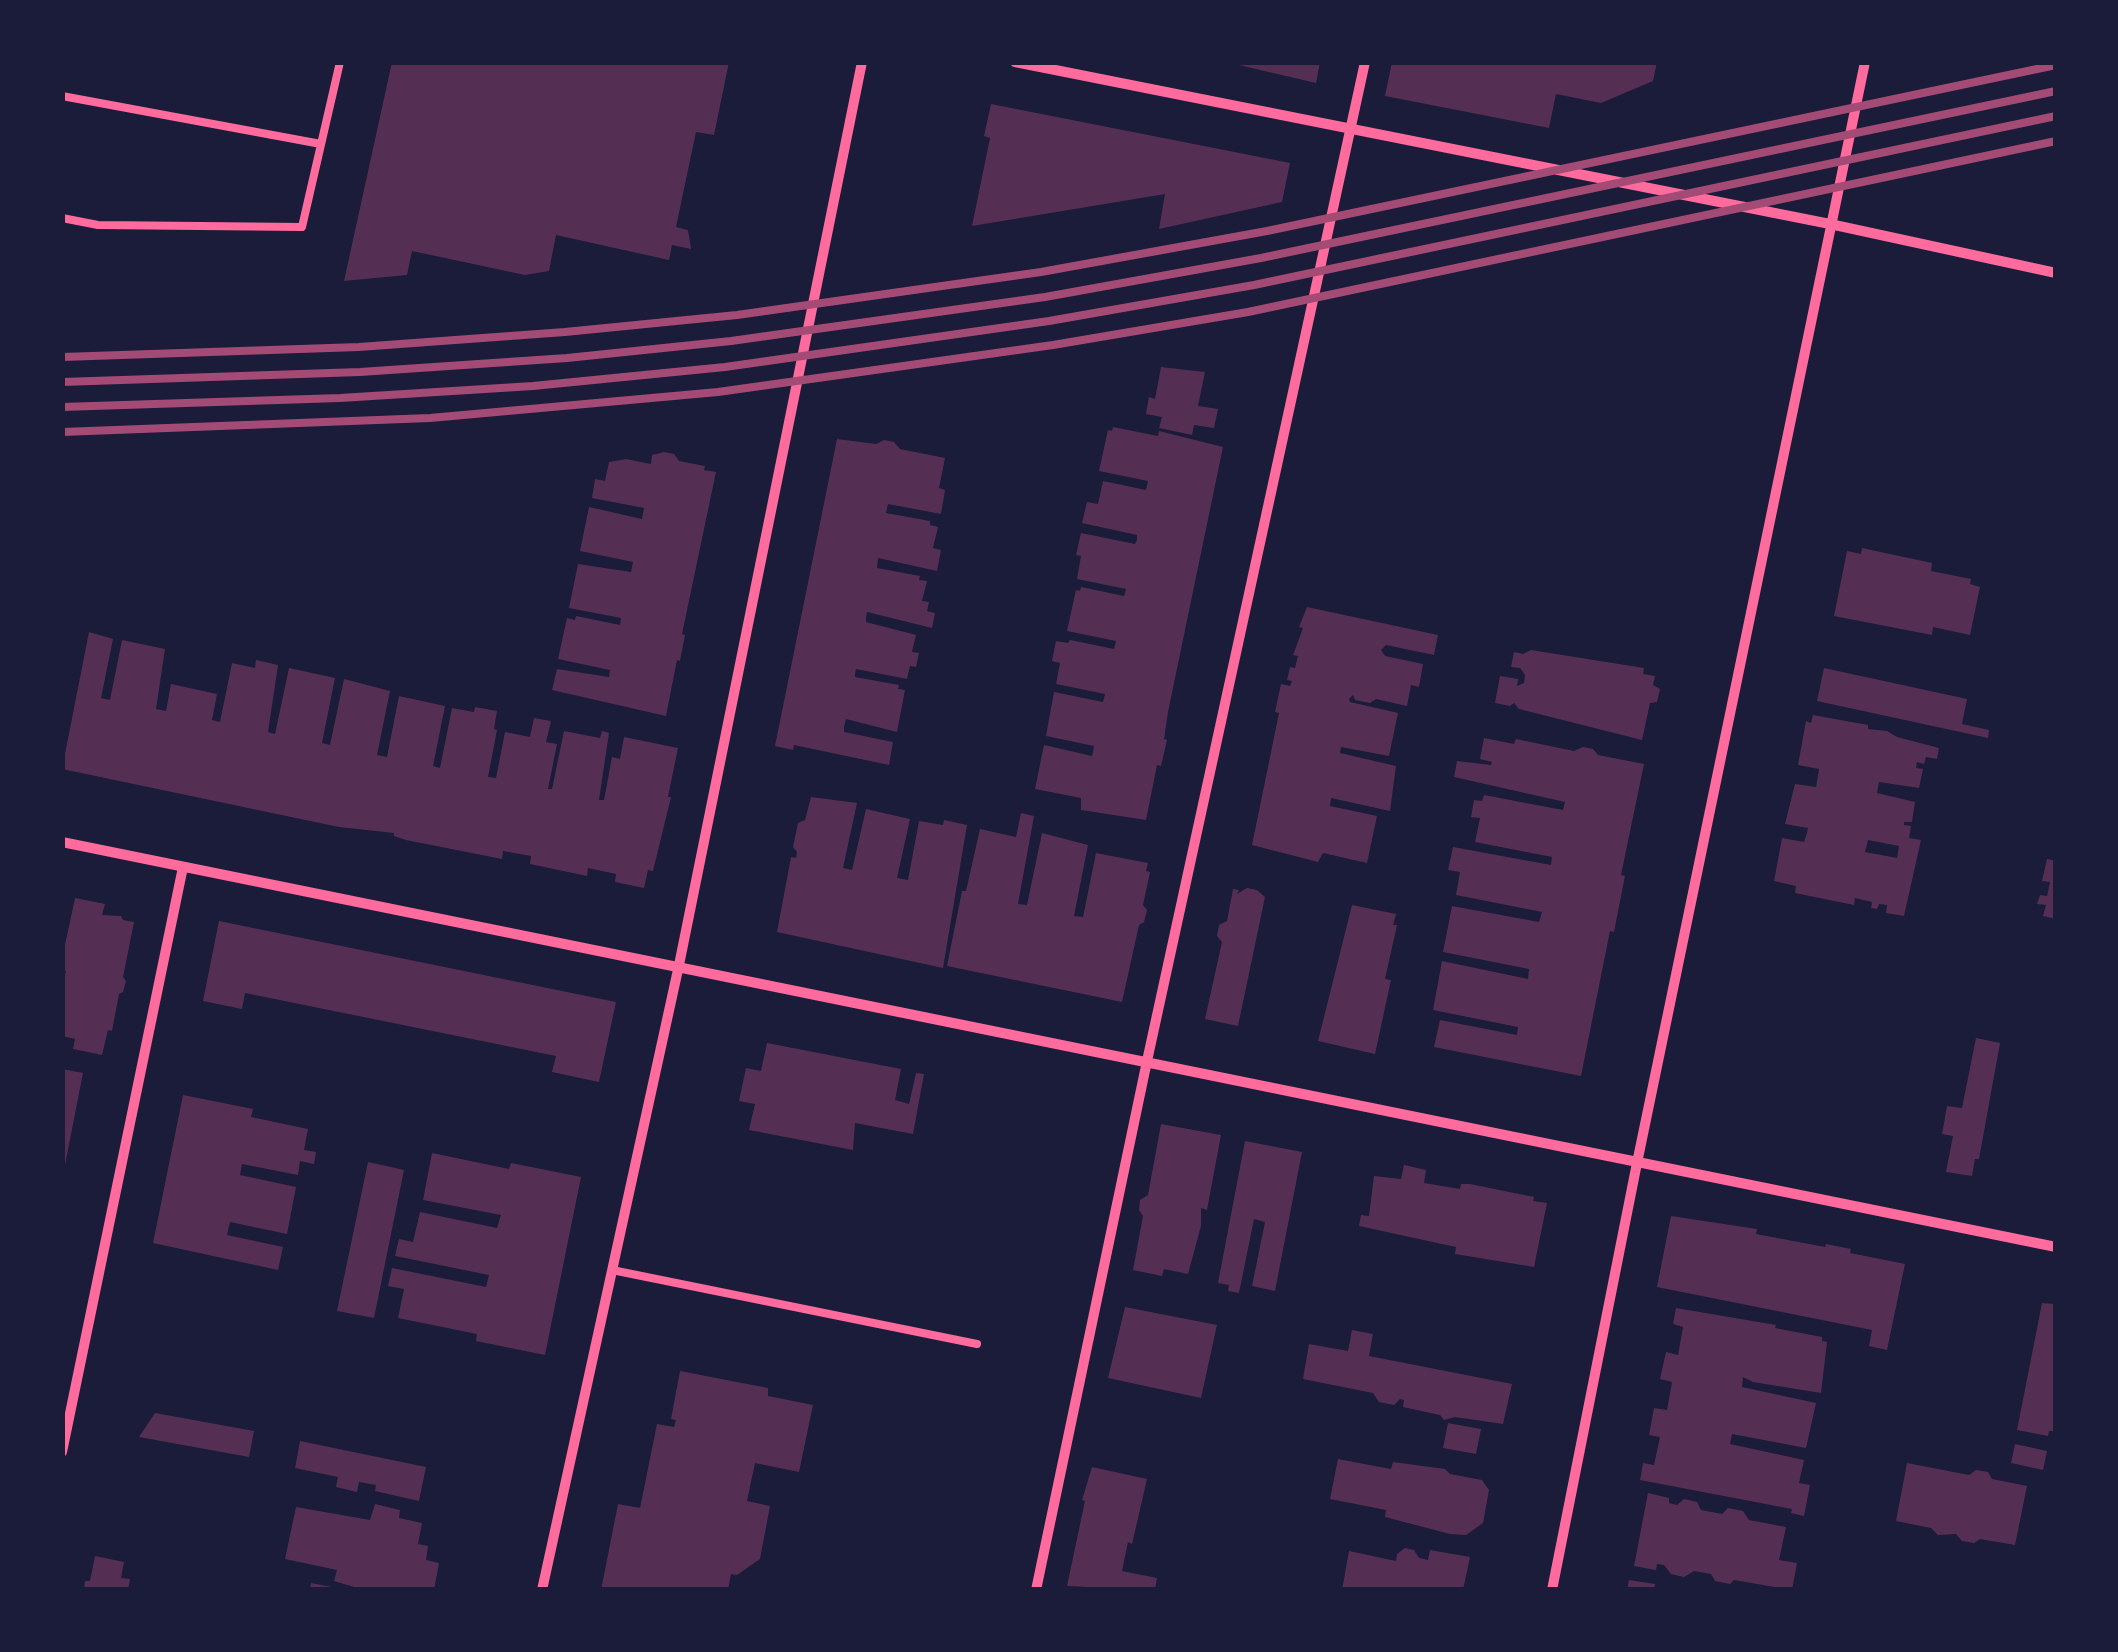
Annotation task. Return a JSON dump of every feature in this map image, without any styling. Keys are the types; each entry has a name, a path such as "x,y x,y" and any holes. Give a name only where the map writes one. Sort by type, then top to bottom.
{"street":[{"path":"542,1590 679,965 862,62"},
{"path":"1015,62 1830,224 2056,274"},
{"path":"1036,1590 1146,1060 1365,62"},
{"path":"1552,1590 1864,62"},
{"path":"62,842 2056,1247"},
{"path":"62,1452 182,867"}],"lane":[{"path":"62,218 98,225 302,228 340,62"},
{"path":"62,96 321,144"},
{"path":"612,1270 977,1344"}],"building":[{"path":"392,62 729,62 714,135 696,132 676,227 688,230 691,249 672,245 669,260 556,235 549,271 525,275 412,251 407,275 344,281"},
{"path":"1226,62 1320,62 1316,83"},
{"path":"1392,62 1657,62 1653,81 1601,103 1556,94 1549,128 1385,96"},
{"path":"991,104 1290,163 1282,202 1159,229 1165,194 972,226 990,138 984,136"},
{"path":"1161,367 1205,372 1198,406 1218,409 1214,428 1194,425 1192,435 1159,428 1162,417 1146,414 1149,397 1155,399"},
{"path":"1113,427 1158,436 1159,431 1223,447 1168,712 1164,739 1167,740 1161,766 1157,765 1146,820 1081,810 1081,798 1035,789 1044,745 1092,756 1093,752 1094,746 1046,736 1054,692 1103,702 1105,694 1056,684 1060,663 1052,661 1056,641 1114,649 1116,641 1067,631 1076,590 1081,587 1124,596 1126,589 1077,579 1081,556 1076,555 1081,533 1135,544 1137,540 1137,535 1082,523 1087,502 1098,504 1103,481 1146,490 1148,481 1099,471 1108,430"},
{"path":"837,439 876,444 884,440 894,442 900,449 945,458 939,488 945,490 941,514 888,504 886,513 930,521 930,525 938,527 933,548 941,550 937,571 878,558 877,568 920,576 919,580 927,581 922,601 929,602 927,611 935,613 932,628 867,612 866,618 866,622 916,635 912,652 919,653 916,667 910,666 907,679 856,669 855,674 905,690 897,732 846,719 844,727 844,732 893,742 889,765 794,745 793,750 775,746"},
{"path":"674,454 679,461 716,472 666,716 552,690 557,669 609,677 610,670 558,659 567,618 575,620 576,616 620,625 621,618 569,608 578,564 631,572 633,562 580,551 589,507 642,519 644,508 592,498 595,479 605,481 609,462 626,459 651,464 652,455"},
{"path":"1862,548 1932,563 1931,571 1971,579 1970,584 1980,587 1970,635 1933,627 1932,635 1834,616 1847,551 1861,554"},
{"path":"1307,607 1438,635 1434,655 1386,645 1381,650 1385,656 1423,664 1419,687 1411,685 1407,706 1376,699 1370,703 1355,700 1353,695 1349,699 1398,713 1389,756 1341,747 1340,753 1396,766 1390,811 1331,798 1330,806 1377,816 1367,863 1323,853 1318,862 1252,845 1279,713 1275,712 1281,684 1290,686 1292,681 1287,680 1290,667 1295,668 1298,656 1293,655"},
{"path":"89,632 113,639 101,698 110,700 122,640 165,649 156,709 166,711 171,684 217,694 212,720 220,722 232,663 255,668 256,660 278,665 268,732 275,734 289,668 335,678 322,743 330,745 344,679 390,691 377,755 387,757 399,696 445,706 433,766 440,768 452,708 497,711 488,777 496,778 505,732 530,737 534,718 551,721 546,742 557,744 548,789 552,789 564,731 600,738 602,731 609,733 599,800 604,800 612,757 620,759 624,737 678,748 653,871 648,870 644,888 615,882 616,874 588,868 587,876 530,864 531,856 503,851 502,859 406,840 394,833 339,827 62,769"},
{"path":"1531,650 1644,668 1643,674 1655,676 1653,685 1660,689 1657,702 1650,703 1642,740 1519,709 1514,703 1495,703 1500,676 1518,679 1517,686 1524,683 1525,675 1520,668 1511,667 1514,652 1523,654"},
{"path":"1824,668 1967,699 1962,724 1989,730 1988,738 1817,701"},
{"path":"1813,715 1868,725 1868,729 1939,748 1937,759 1926,757 1924,764 1917,762 1916,768 1923,769 1919,788 1879,782 1877,793 1915,802 1912,822 1904,825 1911,826 1909,838 1921,840 1904,916 1886,913 1887,905 1879,904 1877,909 1871,908 1872,902 1855,898 1854,905 1795,893 1796,886 1774,881 1782,838 1804,842 1807,833 1808,828 1785,824 1795,784 1816,787 1819,769 1798,765 1806,721 1811,723","holes":["1868,840 1899,846 1897,858 1865,852"]},
{"path":"1484,738 1514,744 1516,739 1574,751 1583,747 1598,755 1644,764 1621,875 1625,876 1614,932 1610,931 1581,1076 1434,1047 1440,1020 1517,1035 1518,1027 1433,1010 1442,961 1528,979 1529,969 1443,952 1452,906 1539,922 1542,912 1456,895 1460,872 1448,870 1453,847 1551,865 1552,857 1475,842 1480,818 1471,817 1474,800 1482,801 1484,795 1563,810 1565,802 1454,777 1457,761 1491,765 1492,762 1480,759"},
{"path":"811,797 857,803 843,868 852,870 866,809 910,819 897,878 908,880 919,821 943,825 944,820 967,825 943,968 777,932 791,857 796,858 793,847 798,823 805,820"},
{"path":"1021,813 1034,816 1018,904 1027,905 1042,833 1088,845 1074,916 1083,917 1096,853 1148,863 1146,871 1150,872 1143,905 1147,910 1139,925 1122,1002 947,966 980,829 1016,837"},
{"path":"2047,859 2056,861 2056,919 2043,916 2046,905 2037,904 2040,895 2047,896 2050,882 2042,881"},
{"path":"1247,888 1265,897 1238,1026 1205,1019 1222,942 1217,936 1219,925 1227,921 1233,889 1239,890 1237,894"},
{"path":"75,898 105,904 102,915 121,916 134,922 123,977 126,981 102,1055 73,1049 75,1039 62,1036 66,971 62,970 62,959"},
{"path":"1352,905 1396,914 1385,979 1391,980 1375,1054 1318,1041"},
{"path":"219,921 616,1002 599,1082 552,1072 556,1056 245,993 242,1009 203,1001"},
{"path":"1976,1038 2000,1043 1979,1159 1975,1159 1972,1176 1946,1172 1953,1136 1942,1134 1947,1106 1962,1108"},
{"path":"767,1043 901,1069 895,1100 909,1104 916,1073 924,1074 913,1134 855,1123 853,1150 749,1130 755,1104 739,1101 746,1068 761,1071"},
{"path":"62,1069 83,1073 64,1170 62,1170"},
{"path":"183,1095 253,1109 251,1117 308,1129 304,1150 316,1152 314,1164 300,1161 298,1175 242,1164 240,1175 296,1187 287,1234 230,1222 227,1235 283,1247 278,1270 153,1243"},
{"path":"1161,1124 1221,1135 1207,1210 1201,1208 1201,1226 1188,1274 1164,1269 1162,1276 1133,1270 1143,1216 1140,1200 1148,1195"},
{"path":"1245,1141 1302,1152 1275,1291 1252,1286 1265,1222 1254,1219 1239,1293 1218,1283"},
{"path":"432,1153 509,1169 511,1163 581,1177 545,1355 476,1341 477,1334 398,1318 404,1289 388,1286 392,1268 486,1287 489,1275 395,1256 399,1239 413,1242 420,1212 497,1228 501,1215 423,1200"},
{"path":"368,1162 404,1170 374,1318 337,1311"},
{"path":"1404,1165 1426,1170 1424,1183 1460,1189 1461,1184 1470,1184 1547,1203 1534,1267 1455,1254 1456,1247 1359,1226 1361,1215 1369,1216 1374,1176 1401,1179"},
{"path":"1671,1216 1757,1229 1756,1234 1851,1249 1850,1253 1905,1264 1887,1350 1869,1346 1872,1330 1657,1287"},
{"path":"2042,1303 2056,1304 2056,1421 2048,1436 2017,1430"},
{"path":"1125,1307 1217,1325 1201,1398 1108,1378"},
{"path":"1676,1308 1776,1325 1775,1328 1822,1337 1827,1342 1821,1393 1743,1377 1742,1387 1816,1403 1806,1448 1732,1434 1730,1444 1804,1460 1799,1483 1810,1485 1804,1516 1791,1513 1792,1509 1640,1480 1643,1463 1654,1465 1660,1437 1649,1435 1654,1408 1667,1410 1672,1382 1660,1379 1666,1352 1678,1355 1683,1327 1673,1324"},
{"path":"1352,1330 1373,1334 1369,1356 1512,1384 1503,1424 1455,1417 1444,1420 1440,1415 1403,1407 1404,1400 1394,1405 1379,1402 1373,1393 1303,1379 1309,1344 1348,1351"},
{"path":"680,1371 768,1388 768,1396 813,1405 799,1472 755,1463 747,1501 770,1506 760,1559 737,1575 731,1574 728,1590 601,1590 618,1504 640,1508 657,1424 674,1427 676,1420 671,1419"},
{"path":"155,1413 254,1431 249,1457 139,1437"},
{"path":"1448,1423 1481,1429 1476,1454 1443,1448"},
{"path":"300,1441 426,1467 419,1501 375,1491 376,1485 359,1482 357,1492 336,1487 338,1477 295,1468"},
{"path":"2015,1444 2047,1451 2043,1470 2011,1463"},
{"path":"1338,1459 1391,1469 1393,1462 1445,1469 1450,1474 1482,1480 1489,1490 1483,1523 1466,1535 1450,1534 1385,1517 1386,1510 1330,1499"},
{"path":"1907,1463 1969,1475 1976,1470 1988,1472 1992,1479 2027,1486 2015,1545 1980,1539 1974,1543 1962,1541 1956,1534 1938,1535 1931,1528 1896,1521"},
{"path":"1092,1467 1147,1479 1122,1571 1157,1578 1155,1590 1067,1586 1085,1501 1082,1500"},
{"path":"1648,1493 1669,1498 1669,1503 1677,1505 1684,1499 1697,1502 1701,1510 1722,1514 1728,1508 1743,1511 1749,1520 1786,1527 1779,1560 1797,1563 1792,1590 1734,1580 1730,1584 1694,1571 1684,1577 1671,1574 1664,1565 1657,1564 1656,1570 1634,1566"},
{"path":"375,1504 400,1510 399,1518 422,1523 418,1544 428,1546 426,1560 439,1563 434,1590 364,1590 334,1581 337,1570 285,1559 296,1507 370,1520"},
{"path":"1405,1548 1428,1560 1430,1550 1470,1557 1463,1590 1342,1590 1349,1551 1396,1561 1397,1554"},
{"path":"95,1556 124,1562 121,1578 130,1579 128,1590 84,1590"},
{"path":"1629,1580 1655,1584 1654,1590 1627,1590"},
{"path":"311,1583 336,1588 336,1590 310,1590"}],"railway":[{"path":"62,357 359,347 565,332 737,315 1041,272 1267,231 2056,65"},
{"path":"62,382 360,372 567,358 731,341 1045,297 1261,258 2056,91"},
{"path":"62,407 340,398 533,386 725,367 1049,321 1254,285 2056,116"},
{"path":"62,432 430,418 718,392 1053,345 1248,312 2056,141"}]}
